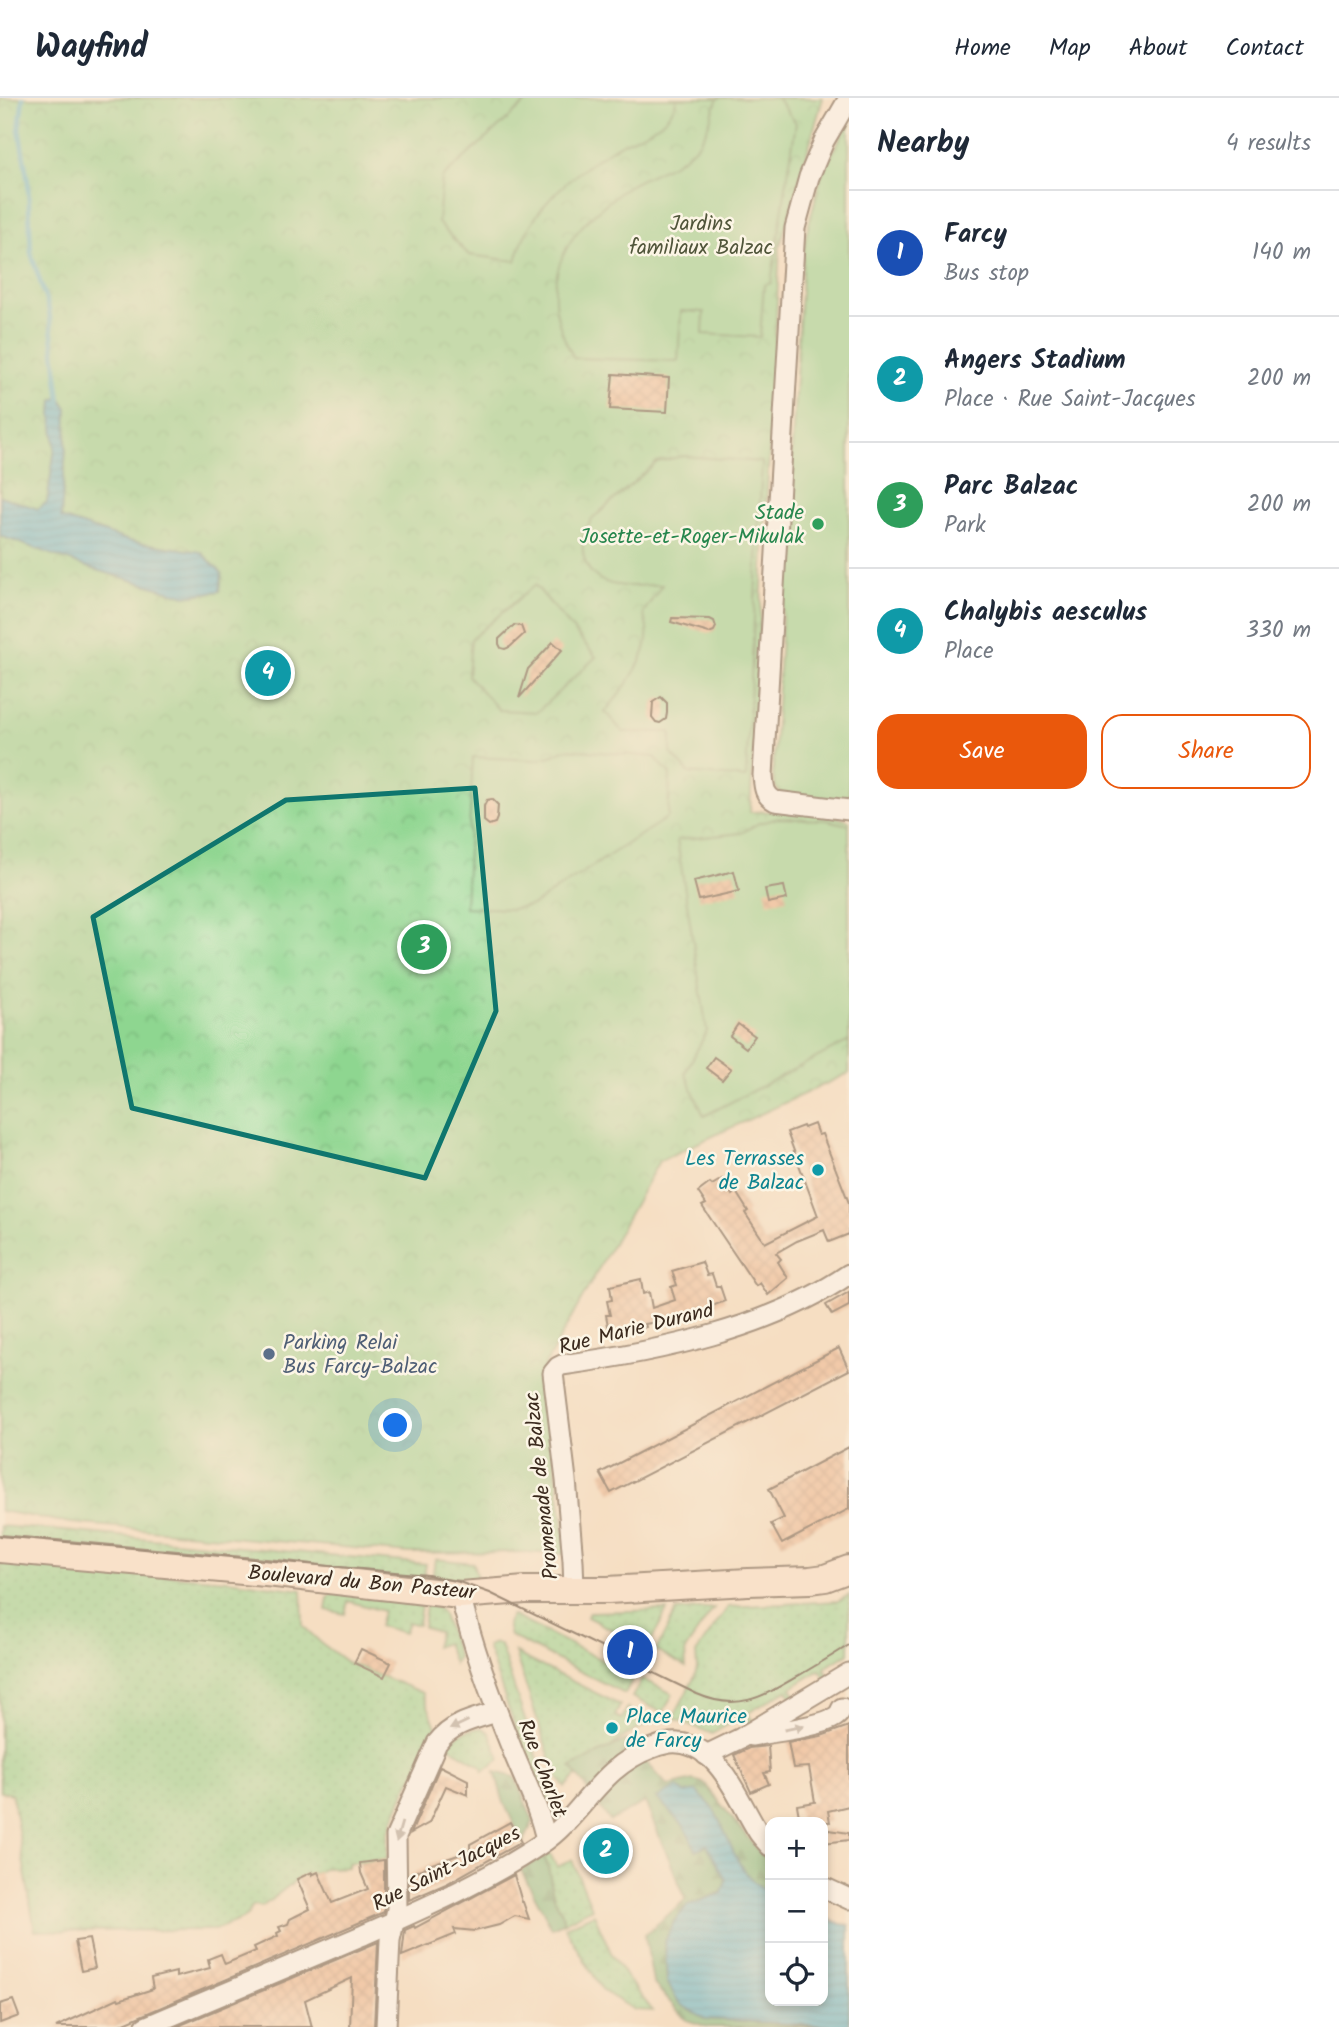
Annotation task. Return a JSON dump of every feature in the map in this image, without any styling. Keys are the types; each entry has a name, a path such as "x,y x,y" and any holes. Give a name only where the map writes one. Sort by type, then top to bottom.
{"street":[{"path":"849,98 824,141 809,177 795,228 763,775 765,792 775,801 849,810"},
{"name":"Rue Marie Durand","path":"553,1378 552,1373 562,1365 666,1348 739,1325 808,1298 849,1274"},
{"name":"Promenade de Balzac","path":"553,1378 566,1480 574,1589"},
{"name":"Boulevard du Bon Pasteur","path":"0,1549 263,1573 460,1595 810,1580 825,1578 849,1569"},
{"name":"Rue Charlet","path":"460,1595 471,1638 497,1712 541,1818 546,1840"},
{"path":"741,1738 803,1727 838,1716 845,1711 838,1695 840,1678"},
{"path":"765,1840 730,1780 706,1755 741,1738 840,1678"},
{"name":"Rue Charlet","path":"386,2027 390,1940 397,1909 396,1836 437,1743 453,1727 497,1712"},
{"name":"Rue Saint-Jacques","path":"145,2027 393,1922 480,1880 546,1840 604,1778 631,1757 659,1745 679,1743 706,1755"},
{"path":"828,1890 849,1899"}],"highlighted area":[{"path":"475,788 496,1011 425,1178 132,1108 93,917 286,800"}],"green space":[{"path":"0,98 823,98 780,246 750,812 814,810 849,821 849,1073 659,1161 545,1365 544,1377 567,1554 409,1553 71,1523 0,1511"},
{"name":"Jardins familiaux Balzac","path":"531,98 677,98 667,117 659,124 596,160 552,196 530,226 516,261 469,255 438,223 442,178"},
{"name":"Jardins familiaux Balzac","path":"718,98 777,98 796,123 771,283 764,285 760,337 703,334 704,312 681,311 678,361 574,358 557,316 555,296 556,277 571,240 585,223 624,189 678,161 692,150 705,133"},
{"name":"Stade Josette-et-Roger-Mikulak","path":"849,121 849,802 781,793 776,787 773,774 803,256 822,173"},
{"path":"683,456 762,462 746,778 689,773 671,753 671,732 623,732 605,712 627,684 645,651 647,627 643,613 662,585 623,586 596,577 585,561 583,541 586,530 591,520 657,462"},
{"path":"535,585 596,657 537,712 499,710 468,676 471,639"},
{"path":"566,749 655,757 670,774 668,817 533,905 512,909 465,907 473,757 535,760"},
{"path":"779,818 827,820 849,825 849,1041 704,1116 685,1073 707,1031 677,840 741,833 759,823"},
{"path":"0,1526 426,1564 423,1583 0,1540"},
{"path":"435,1559 473,1563 478,1583 432,1580"},
{"path":"0,1562 228,1580 302,1590 303,1626 347,1662 423,1693 439,1735 408,1785 387,1834 387,1859 348,1863 348,1867 326,1868 297,1879 262,1907 255,1905 242,1919 214,1930 35,1931 12,1794 0,1792"},
{"path":"333,1593 421,1605 418,1625 408,1622 404,1633 379,1626 383,1611 348,1601 345,1614 326,1610 328,1598"},
{"path":"849,1595 849,1653 824,1668 830,1678 826,1680 820,1670 791,1688 796,1697 793,1700 787,1690 748,1713 754,1723 750,1725 743,1716 712,1734 673,1718 694,1678 697,1668 696,1653 728,1607 838,1601"},
{"path":"426,1605 438,1608 443,1615 458,1657 454,1664 446,1643 435,1647 439,1632 423,1627"},
{"path":"714,1608 685,1650 686,1667 656,1651 676,1611"},
{"path":"667,1610 648,1648 587,1617 589,1612"},
{"path":"511,1615 634,1676 625,1694 510,1636 507,1624"},
{"path":"495,1643 500,1645 552,1801 547,1807 524,1753 487,1646"},
{"path":"515,1653 620,1705 615,1716 622,1719 627,1708 650,1720 648,1724 622,1738 565,1787 557,1777 551,1761"},
{"path":"642,1679 673,1694 663,1713 632,1697"},
{"path":"483,1728 490,1733 500,1759 483,1772 482,1767 447,1745 463,1733"},
{"path":"626,1740 668,1786 693,1780 704,1783 765,1859 765,1891 751,1881 688,1905 665,1941 667,1981 680,2004 706,2019 824,2027 708,2027 686,2020 653,1983 645,1935 686,1899 645,1802 610,1821 571,1767"},
{"path":"495,1772 515,1777 533,1821 523,1843 504,1803"},
{"path":"550,1854 557,1867 572,1860 592,1908 563,1923 544,1857"},
{"path":"544,1857 554,1897 563,1919 563,1923 552,1928 521,1870"},
{"path":"594,1914 612,1955 653,2011 635,2010 603,1991 565,1927"}],"water":[{"path":"60,397 67,408 61,518 130,541 201,552 222,573 220,591 185,596 90,568 0,536 0,496 38,509 47,502 55,447 53,400"},
{"path":"677,1787 685,1793 696,1791 710,1805 719,1820 740,1865 765,1891 765,2006 828,2006 828,1918 849,1925 849,2027 706,2019 680,2004 667,1982 665,1941 674,1921 688,1905 722,1893 726,1880 707,1845 696,1850 684,1826 657,1798"}],"building":[{"path":"613,374 669,378 667,412 610,409"},
{"path":"672,618 710,619 716,627 709,633 671,622"},
{"path":"514,625 521,626 524,634 510,647 501,648 499,639"},
{"path":"553,642 562,650 519,698 528,669"},
{"path":"661,697 667,703 667,713 666,719 660,723 652,717 653,702"},
{"path":"492,799 498,805 497,818 495,823 489,825 484,821 484,806 487,800"},
{"path":"734,871 739,891 699,900 694,881"},
{"path":"784,886 787,899 768,903 765,889"},
{"path":"738,1024 755,1036 746,1048 730,1036"},
{"path":"714,1057 731,1069 722,1080 706,1068"},
{"path":"814,1124 818,1135 822,1134 849,1203 849,1234 829,1242 824,1230 776,1253 788,1278 768,1295 760,1283 756,1286 702,1206 706,1204 698,1192 710,1183 712,1185 722,1179 732,1195 736,1192 748,1211 745,1213 765,1243 818,1216 787,1132"},
{"path":"702,1262 707,1275 712,1274 716,1286 720,1286 725,1301 712,1306 713,1309 645,1324 646,1327 624,1332 624,1328 609,1331 606,1315 610,1315 607,1301 612,1300 610,1286 641,1279 643,1294 649,1292 652,1308 675,1300 671,1287 677,1285 672,1271"},
{"path":"849,1292 849,1306 832,1315 826,1305"},
{"path":"839,1348 849,1370 611,1493 600,1473"},
{"path":"849,1447 849,1509 782,1544 771,1524 784,1518 769,1489"},
{"path":"361,1649 391,1663 384,1677 354,1663"},
{"path":"849,1726 849,1806 828,1811 830,1822 828,1817 799,1817 797,1805 815,1802 809,1767 793,1768 788,1742 821,1736"},
{"path":"768,1746 770,1772 764,1773 769,1784 751,1792 734,1755 749,1748"},
{"path":"440,1766 468,1780 468,1795 446,1786 429,1823 411,1833"},
{"path":"510,1822 521,1842 446,1884 409,1900 409,1875 470,1851 470,1844"},
{"path":"828,1830 849,1833 849,1840 828,1842"},
{"path":"384,1860 384,1912 115,2027 56,2027 118,1998 119,2000 153,1989 151,1978 176,1972 176,1977 210,1968 208,1959 221,1954 225,1964 256,1951 254,1947 278,1936 277,1933 281,1931 279,1927 310,1909 297,1879 318,1872 332,1903 368,1889 360,1863"},
{"path":"514,1875 529,1919 515,1916 499,1925 475,1931 454,1929 456,1934 402,1956 405,1930 414,1926 415,1928"},
{"path":"89,1939 95,1968 81,1971 75,1941"},
{"path":"378,1942 374,2027 350,2027 352,1978 305,2000 312,2027 176,2027"},
{"path":"13,2000 19,2016 0,2023 0,2004"}],"waterway":[{"path":"23,98 19,129 28,182 31,253 49,310 60,401"}],"tram line":[{"path":"0,1536 428,1575 459,1582 490,1593 697,1694 725,1702 761,1696 849,1645"}],"place":[{"name":"Stade Josette-et-Roger-Mikulak","path":"818,524"},
{"name":"Chalybis aesculus","path":"268,673"},
{"name":"Parc Balzac","path":"424,947"},
{"name":"Les Terrasses de Balzac","path":"818,1170"},
{"name":"Parking Relai Bus Farcy-Balzac","path":"269,1354"},
{"name":"Farcy","path":"630,1652"},
{"name":"Place Maurice de Farcy","path":"612,1728"},
{"name":"Angers Stadium","path":"606,1851"}]}
